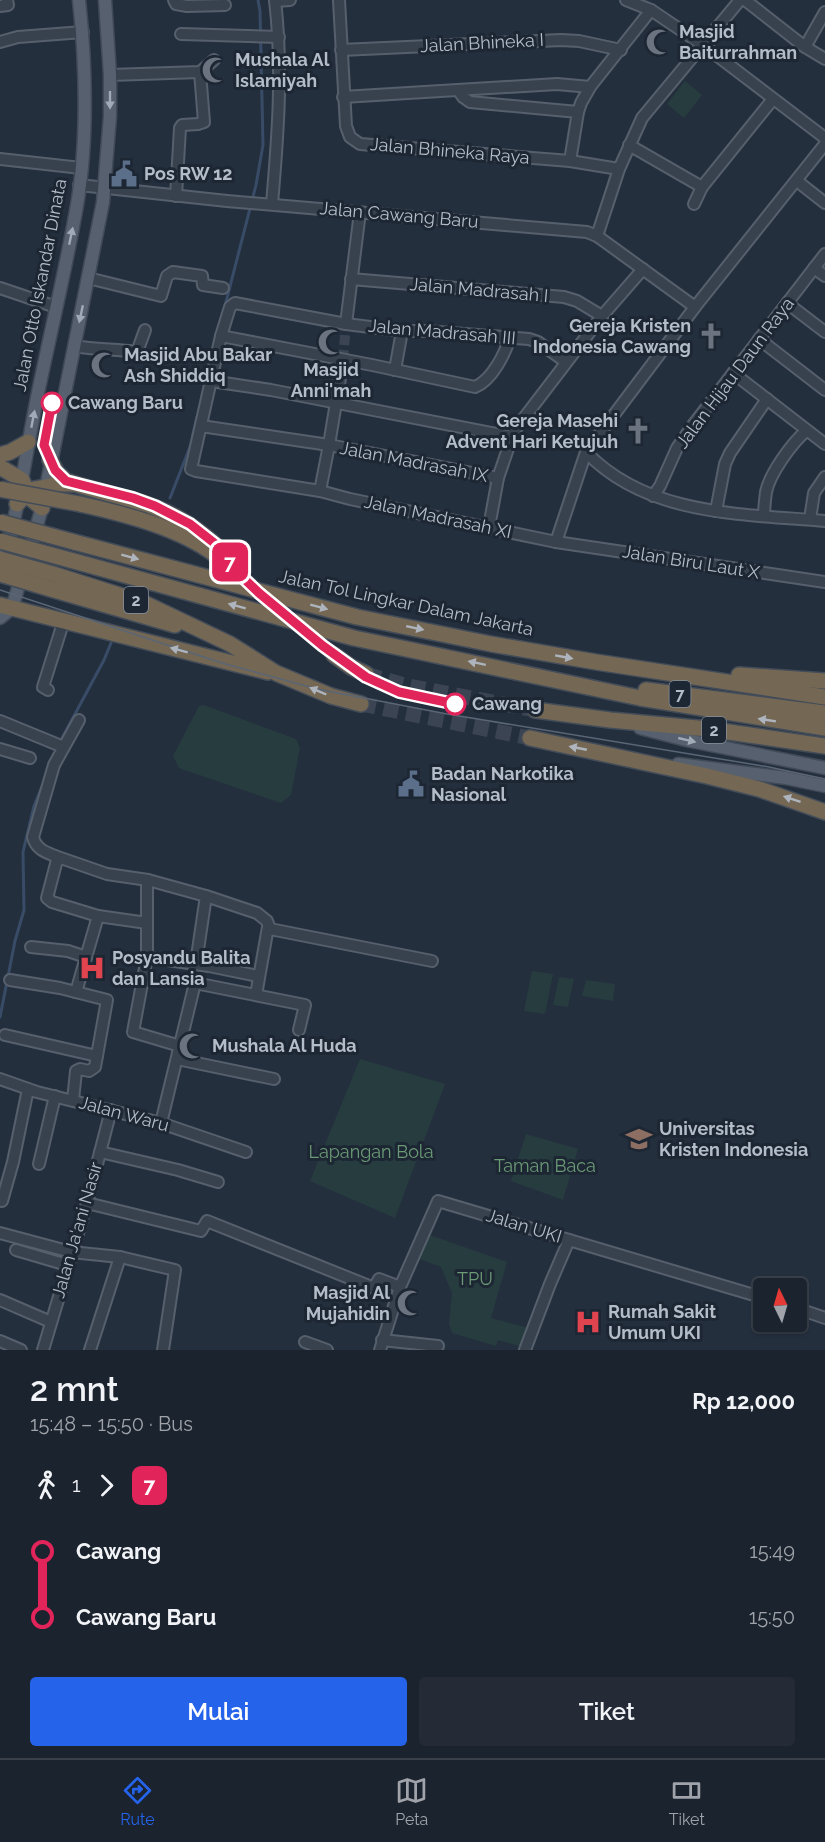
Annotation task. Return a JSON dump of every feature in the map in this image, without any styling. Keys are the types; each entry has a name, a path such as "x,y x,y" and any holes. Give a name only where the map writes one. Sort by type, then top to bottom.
{"highway":[{"path":"0,454 10,452 28,442"},
{"path":"0,489 122,514 165,530 225,559 218,546 190,524 133,498 66,481 57,473 50,460"},
{"path":"0,467 22,492 42,508"},
{"path":"22,492 75,484"},
{"name":"Jalan Tol Lingkar Dalam Jakarta","path":"0,522 357,617 596,662"},
{"name":"7","path":"0,541 354,638 534,675 825,713"},
{"name":"2","path":"0,559 52,581"},
{"name":"2","path":"0,574 52,581 144,603 215,637 276,673 331,696 361,704"},
{"path":"4,611 64,620 247,668 276,673"},
{"path":"334,655 366,674"},
{"path":"596,662 825,681"},
{"name":"7","path":"596,662 825,697"},
{"path":"534,675 663,703 825,728"},
{"name":"2","path":"535,710 708,729 825,746"},
{"path":"530,738 759,789 825,812"}],"main road":[{"name":"Jalan Otto Iskandar Dinata","path":"0,574 22,492 28,442 77,204 85,95 83,32 79,0"},
{"path":"4,611 42,508 105,189 110,75 105,0"},
{"path":"610,720 686,740 825,768"},
{"path":"625,758 698,765 825,786"}],"street":[{"path":"0,6 8,5 7,0"},
{"path":"174,0 176,4 187,6 225,4"},
{"path":"272,204 280,110 279,37 275,0 290,0"},
{"name":"Jalan Bhineka Raya","path":"339,0 346,126 350,137 360,144 570,161 619,169"},
{"path":"626,0 651,10 703,45 825,138"},
{"path":"597,236 619,169 642,118 742,0 805,47 825,59"},
{"path":"570,161 578,112 590,87 651,10"},
{"path":"805,47 825,12"},
{"path":"0,42 29,36 83,32"},
{"path":"181,34 279,37"},
{"name":"Jalan Bhineka I","path":"341,50 561,40 579,41 621,50"},
{"path":"110,75 200,72 214,60"},
{"path":"176,196 180,128 182,125 204,122 200,72"},
{"path":"343,97 556,84 590,87"},
{"path":"458,90 470,102 578,112"},
{"path":"694,204 702,187 773,99"},
{"path":"556,542 586,452 695,307 825,144"},
{"path":"629,145 702,187"},
{"path":"0,159 81,168"},
{"path":"796,181 825,203"},
{"name":"Jalan Cawang Baru","path":"79,185 176,196 587,232 597,236 695,307"},
{"path":"346,324 360,212"},
{"name":"Jalan Hijau Daun Raya","path":"653,496 677,448 825,254"},
{"path":"814,268 825,276"},
{"path":"489,527 498,478 512,437 566,362 643,269"},
{"path":"88,278 161,296 167,276 173,272 203,276 203,285 223,288"},
{"name":"Jalan Madrasah I","path":"351,279 564,297 577,301 602,316"},
{"path":"0,288 56,307"},
{"name":"Jalan Madrasah III","path":"221,336 232,304 237,303 346,324 402,331 510,337 538,342 566,362"},
{"path":"787,303 825,332"},
{"path":"74,345 106,351 114,348 137,352 145,330"},
{"path":"395,370 402,331"},
{"path":"201,426 221,336 477,387 505,353 510,337"},
{"path":"759,339 825,390"},
{"path":"320,491 343,360"},
{"path":"733,373 825,444"},
{"path":"211,381 337,402 512,437"},
{"path":"716,511 727,459 767,399"},
{"name":"Jalan Madrasah IX","path":"201,426 329,445 498,478"},
{"name":"Jalan Madrasah XI","path":"201,426 191,469 196,471 320,491 556,542"},
{"path":"764,516 766,490 770,480 796,439 806,431"},
{"path":"586,452 596,463 614,475 653,496 692,508 825,521"},
{"path":"810,519 814,493 825,477"},
{"name":"Jalan Biru Laut X","path":"556,542 825,582"},
{"path":"48,690 43,687 64,620"},
{"path":"79,720 54,765 33,837 34,843 40,850 107,874 148,880 257,913 267,921 268,927 256,995"},
{"path":"0,721 59,745"},
{"path":"0,748 30,758"},
{"path":"55,856 57,860 47,892 48,899 98,916 147,923"},
{"path":"148,880 147,957 133,1032 180,1046"},
{"path":"196,963 206,896"},
{"path":"76,992 98,916"},
{"path":"268,927 432,961"},
{"path":"31,947 68,951 86,957"},
{"path":"147,957 196,963 258,976"},
{"path":"10,980 106,1000 93,1070 76,1071 73,1100"},
{"path":"160,1123 195,982 305,1005 299,1030"},
{"path":"6,1035 97,1056"},
{"path":"177,1059 274,1080"},
{"name":"Jalan Waru","path":"0,1078 28,1089 160,1123 246,1152"},
{"path":"2,1201 13,1162 28,1089"},
{"path":"39,1164 55,1096"},
{"name":"Jalan Ja'ani Nasir","path":"43,1350 87,1203 111,1110"},
{"path":"100,1152 218,1182"},
{"name":"Jalan UKI","path":"381,1345 400,1287 438,1201 753,1295"},
{"path":"87,1203 201,1231 207,1221 374,1288 380,1279 400,1287"},
{"path":"0,1233 71,1252 120,1257 175,1270 163,1350"},
{"path":"525,1350 569,1240"},
{"path":"16,1250 68,1265"},
{"path":"90,1350 120,1257"},
{"path":"0,1300 51,1322"},
{"path":"807,1312 825,1318"},
{"path":"0,1341 21,1350"},
{"path":"305,1342 327,1350"},
{"path":"381,1345 438,1346"}],"green space":[{"path":"685,81 702,95 684,118 667,104"},
{"path":"204,705 296,739 300,748 291,795 281,803 179,768 173,756 199,706"},
{"path":"532,971 553,974 545,1014 524,1011"},
{"path":"559,977 574,979 568,1007 553,1005"},
{"path":"586,980 615,984 613,1001 582,996"},
{"name":"Lapangan Bola","path":"360,1059 445,1084 395,1218 310,1181"},
{"name":"Taman Baca","path":"526,1134 578,1149 563,1200 511,1181"},
{"name":"TPU","path":"424,1233 507,1262 491,1318 529,1328 523,1347 498,1340 496,1346 452,1333 449,1324 452,1293 441,1267 414,1257"}],"waterway":[{"path":"225,306 256,185 263,145 258,0"},
{"path":"170,498 190,447 197,417"},
{"path":"60,742 111,643"},
{"path":"0,1017 15,941 24,910 23,852 34,806 45,779"}],"tunnel":[{"path":"343,360 346,324"},
{"path":"223,561 334,655"},
{"path":"366,674 408,686 535,710"},
{"path":"361,704 530,738"}],"tram line":[{"path":"0,590 222,663 317,689 447,714 769,767 825,779"}],"bus line":[{"name":"7","path":"52,403 44,445 55,470 66,481 133,498 155,506 190,524 218,546 235,570 259,593 323,646 366,677 381,686 399,692 455,704"}],"place":[{"name":"Masjid Baiturrahman","path":"659,42"},
{"name":"Mushala Al Islamiyah","path":"215,70"},
{"name":"Pos RW 12","path":"124,174"},
{"name":"Gereja Kristen Indonesia Cawang","path":"711,336"},
{"name":"Masjid Anni'mah","path":"331,342"},
{"name":"Masjid Abu Bakar Ash Shiddiq","path":"104,365"},
{"name":"Cawang Baru","path":"52,403"},
{"name":"Gereja Masehi Advent Hari Ketujuh","path":"638,431"},
{"name":"Cawang","path":"455,704"},
{"name":"Badan Narkotika Nasional","path":"411,784"},
{"name":"Posyandu Balita dan Lansia","path":"92,968"},
{"name":"Mushala Al Huda","path":"192,1046"},
{"name":"Universitas Kristen Indonesia","path":"639,1139"},
{"name":"Masjid Al Mujahidin","path":"410,1303"},
{"name":"Rumah Sakit Umum UKI","path":"588,1322"}]}
